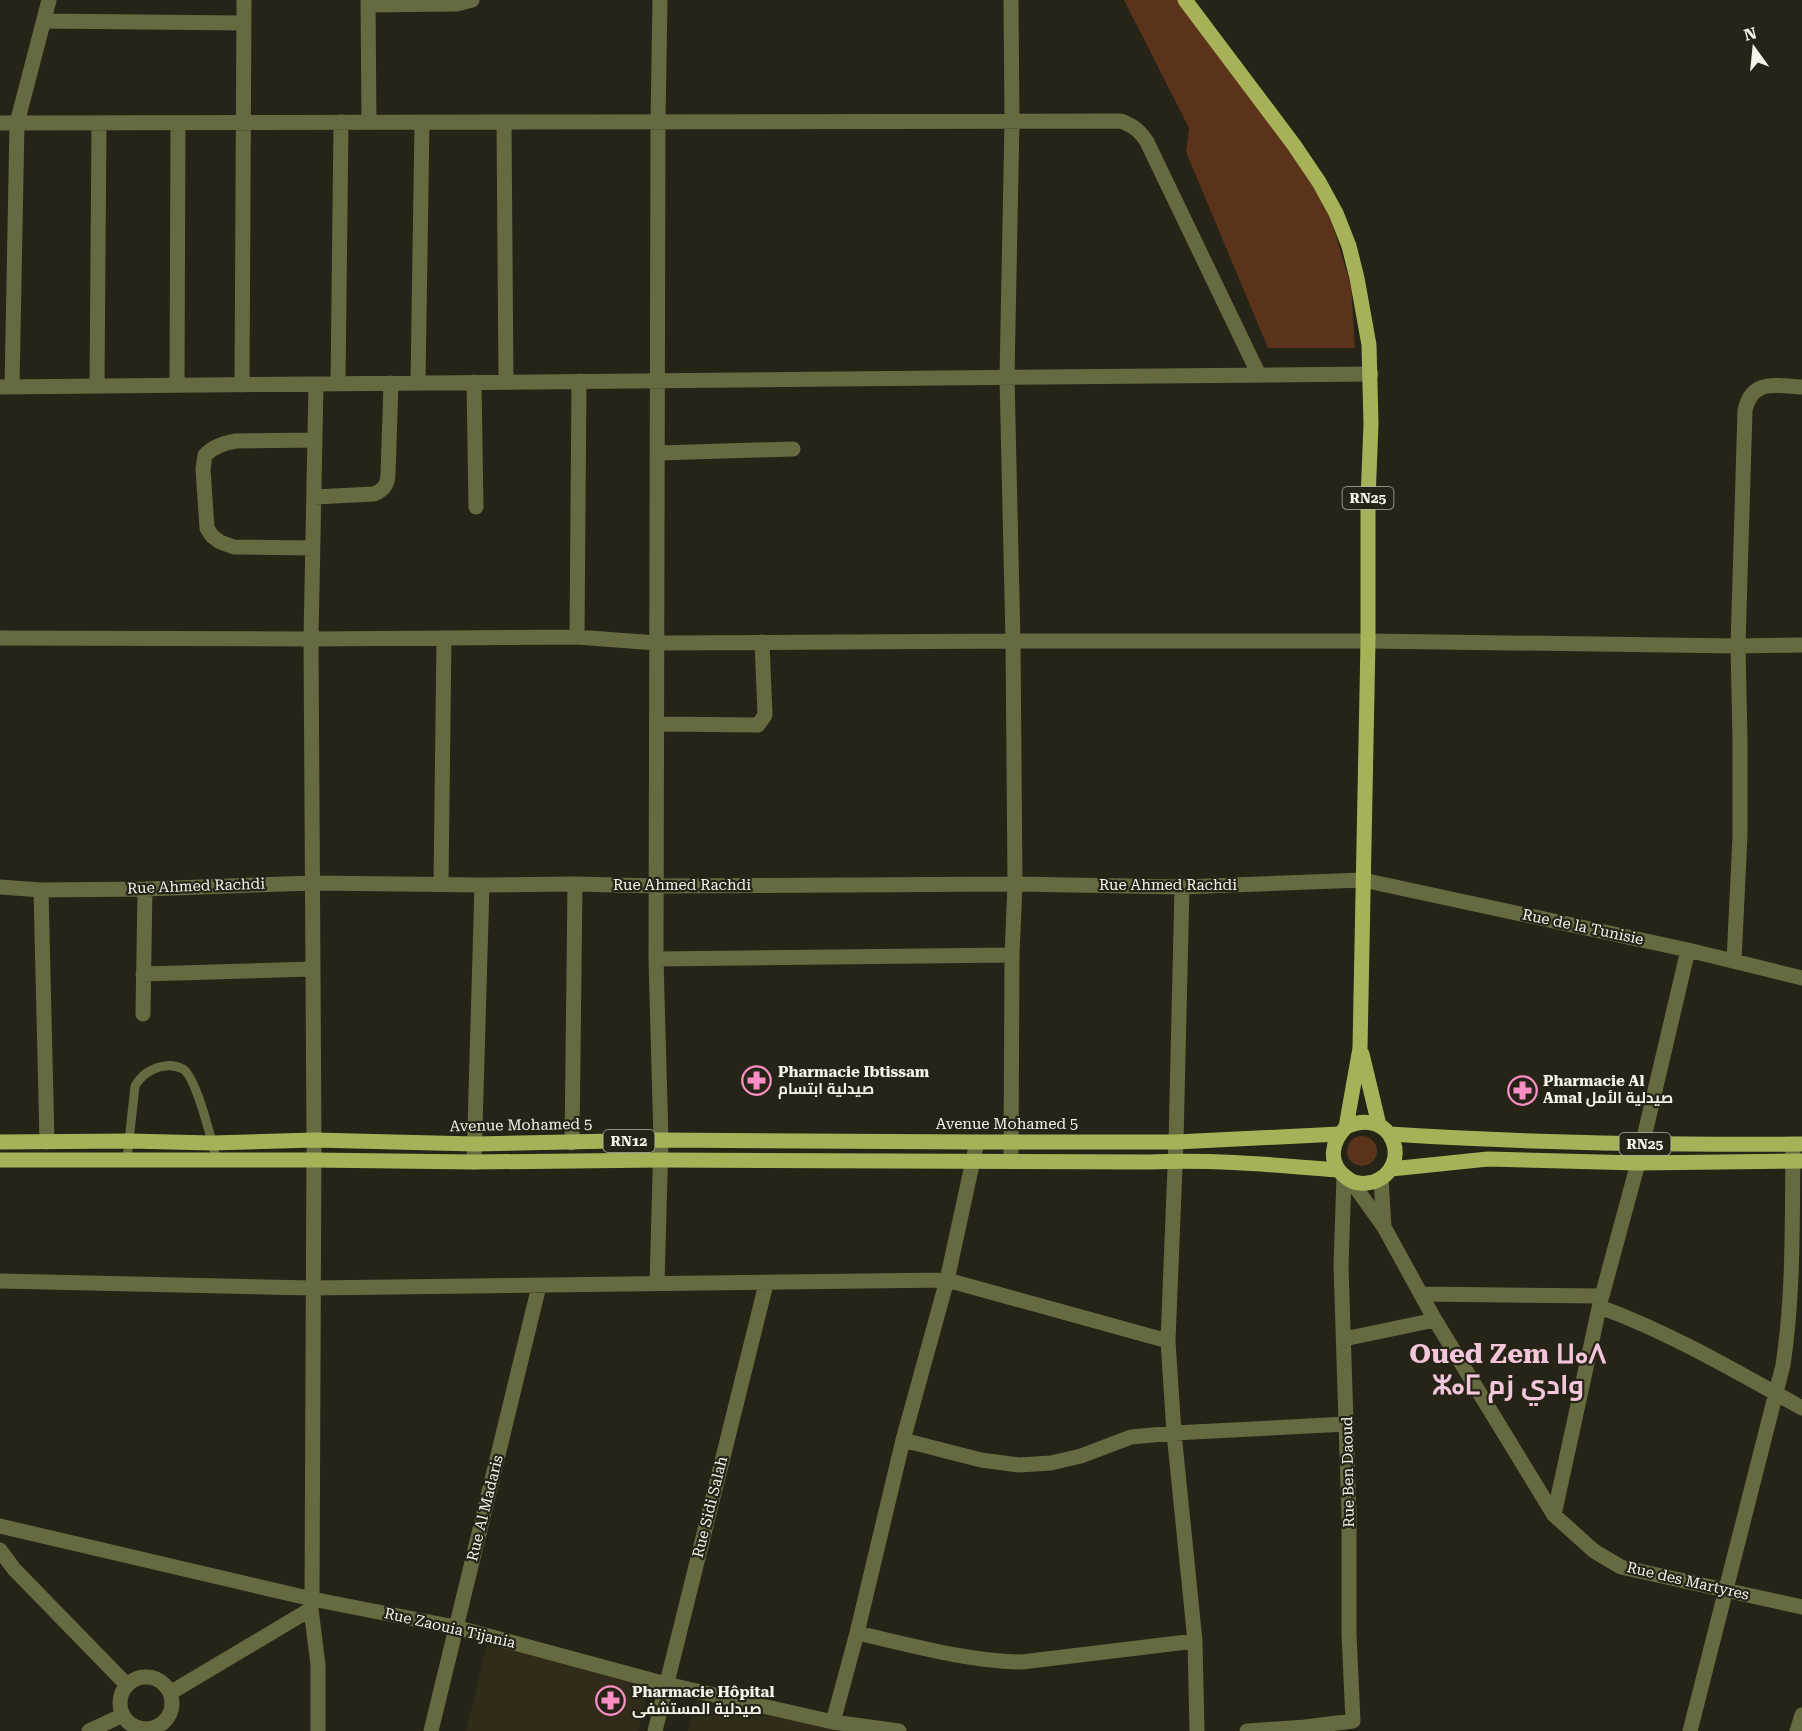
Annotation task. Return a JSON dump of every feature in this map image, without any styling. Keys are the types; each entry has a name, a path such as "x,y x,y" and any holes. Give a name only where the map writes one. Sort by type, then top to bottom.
{"main road":[{"name":"RN25","path":"1185,0 1294,144 1336,213 1357,278 1369,345 1371,374 1368,641 1360,1048 1342,1131 1334,1143 1334,1161 1344,1176 1366,1184 1386,1174 1488,1159 1638,1163 1797,1161"},
{"name":"RN25","path":"1360,1048 1384,1129 1395,1145 1395,1157 1386,1174"},
{"name":"RN25","path":"1342,1131 1357,1122 1368,1121 1384,1129 1488,1140 1642,1144 1798,1144"},
{"name":"Avenue Mohamed 5","path":"0,1142 212,1143 314,1140 475,1144 661,1140 1176,1142 1342,1131"},
{"name":"RN12","path":"0,1160 1176,1161 1255,1164 1344,1176"}],"street":[{"path":"49,0 17,123 6,387 1371,374"},
{"path":"242,385 244,0"},
{"path":"369,122 368,2 457,4 472,0"},
{"path":"657,1284 661,1140 656,959 660,0"},
{"path":"1011,0 1012,121 1007,377 1013,641 1015,884 1012,955 1011,1160"},
{"path":"44,21 244,23"},
{"path":"338,384 340,122"},
{"path":"418,383 422,122"},
{"path":"504,122 506,382"},
{"path":"0,123 1121,122 1140,131 1156,160 1259,375"},
{"path":"97,386 99,123"},
{"path":"177,385 178,123"},
{"path":"577,637 579,381"},
{"path":"474,382 476,507"},
{"path":"314,497 374,494 383,490 388,474 391,383"},
{"path":"316,384 311,639 314,1140 312,1604 318,1665 318,1731"},
{"path":"1734,961 1740,836 1737,646 1746,410 1747,402 1757,389 1766,386 1802,387"},
{"path":"313,548 234,547 220,542 207,528 203,469 205,455 213,448 225,443 315,440"},
{"path":"658,453 793,449"},
{"path":"0,638 577,637 657,643 1368,641 1802,645"},
{"path":"441,884 444,638"},
{"path":"657,724 758,725 765,715 762,642"},
{"name":"Rue Ahmed Rachdi","path":"0,887 41,890 145,889 313,883 657,886 1015,884 1182,887 1363,880"},
{"name":"Rue de la Tunisie","path":"1363,880 1688,950 1802,978"},
{"path":"572,1143 575,884"},
{"path":"474,1162 482,885"},
{"path":"1182,887 1176,1161 1168,1341 1174,1433 1195,1641 1197,1731"},
{"path":"143,1014 145,889"},
{"path":"41,890 47,1142"},
{"path":"1554,1515 1601,1301 1638,1163 1688,950"},
{"path":"656,959 1012,955"},
{"path":"142,974 312,969"},
{"path":"842,1726 857,1632 903,1440 947,1280 977,1142"},
{"path":"1690,1731 1776,1393 1786,1343 1798,1144"},
{"path":"1384,1227 1386,1174"},
{"name":"Rue des Martyres","path":"1344,1176 1384,1227 1435,1320 1554,1515 1594,1551 1621,1567 1802,1607"},
{"name":"Rue Ben Daoud","path":"1247,1731 1353,1726 1349,1634 1347,1424 1341,1266 1344,1176"},
{"path":"0,1281 312,1288 947,1280 1168,1341"},
{"name":"Rue Sidi Salah","path":"655,1731 766,1284"},
{"name":"Rue Al Madaris","path":"431,1731 539,1286"},
{"path":"1421,1294 1601,1301 1802,1408"},
{"path":"1344,1339 1435,1320"},
{"path":"903,1440 981,1460 1019,1465 1052,1463 1081,1456 1131,1437 1347,1424"},
{"name":"Rue Zaouia Tijania","path":"0,1526 312,1604 455,1627 666,1684 842,1726 899,1731"},
{"path":"0,1550 14,1569 127,1685"},
{"path":"170,1693 312,1604"},
{"path":"857,1632 996,1662 1022,1662 1195,1641"},
{"path":"147,1677 161,1682 170,1693 171,1726 139,1729 127,1721 120,1708 123,1692 133,1680 147,1677"},
{"path":"89,1731 123,1715"},
{"path":"1797,1731 1802,1715"}],"lane":[{"path":"127,1159 135,1086 140,1077 147,1072 171,1065 183,1069 189,1075 202,1108 217,1161"}],"shaded area":[{"path":"1124,0 1180,0 1286,143 1328,210 1351,286 1355,348 1268,348 1186,152 1189,128"},
{"path":"1362,1136 1373,1140 1377,1151 1373,1162 1362,1166 1351,1162 1347,1151 1351,1140"},
{"path":"487,1644 650,1683 638,1731 466,1731"},
{"path":"698,1692 840,1731 688,1731"}],"place":[{"name":"Pharmacie Ibtissam صيدلية ابتسام","path":"757,1081"},
{"name":"Pharmacie Al Amal صيدلية الأمل","path":"1522,1090"},
{"name":"Pharmacie Hôpital صيدلية المستشفى","path":"611,1701"}],"district":[{"name":"Oued Zem ⵡⴰⴷ ⵣⴰⵎ وادي زم","path":"1508,1370"}]}
